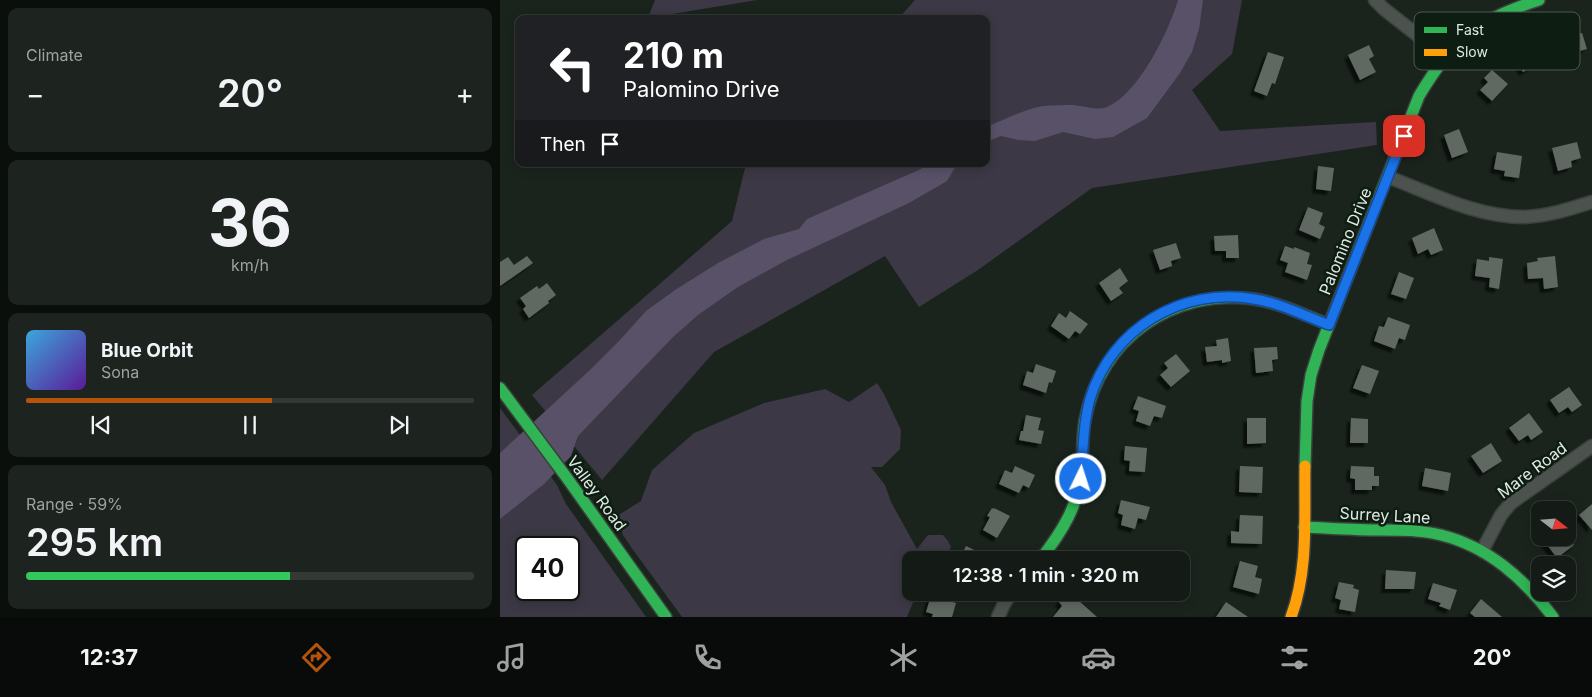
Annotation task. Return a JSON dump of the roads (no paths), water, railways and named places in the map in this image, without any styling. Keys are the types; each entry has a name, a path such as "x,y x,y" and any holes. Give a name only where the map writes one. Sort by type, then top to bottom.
{"street":[{"path":"1375,0 1414,33"},
{"name":"Palomino Drive","path":"1502,12 1539,0"},
{"name":"Palomino Drive","path":"1291,617 1298,598 1304,566 1307,401 1311,376 1329,325 1419,96 1434,70"},
{"path":"1388,177 1477,211 1500,215 1535,216 1558,212 1592,202"},
{"path":"1048,551 1065,528 1078,496 1085,420 1099,377 1122,344 1137,329 1168,309 1184,302 1219,296 1254,299 1274,304 1329,325"},
{"name":"Valley Road","path":"500,388 666,617"},
{"name":"Mare Road","path":"1482,551 1501,515 1512,503 1592,446"},
{"name":"Surrey Lane","path":"1304,527 1419,531 1455,539 1499,560 1522,579 1553,617"},
{"path":"998,617 1006,601"}]}
